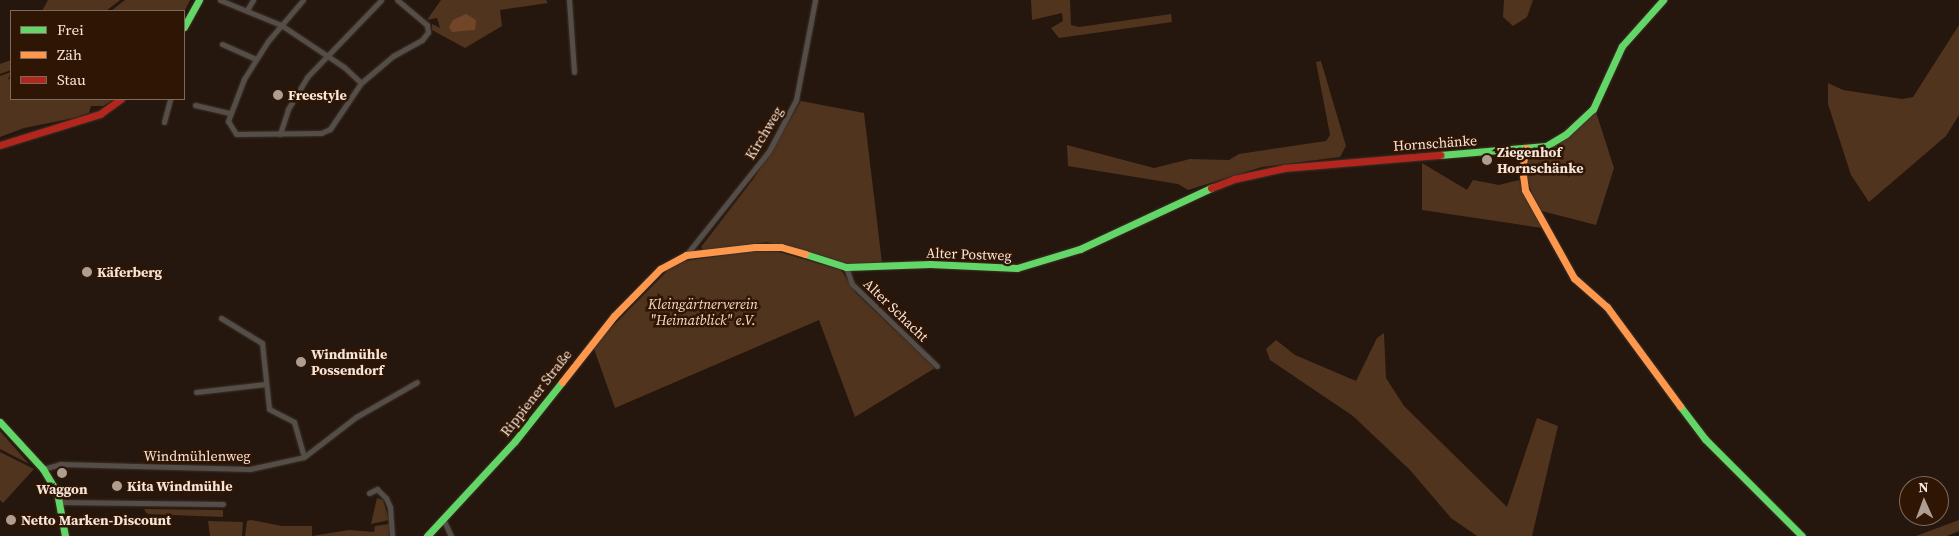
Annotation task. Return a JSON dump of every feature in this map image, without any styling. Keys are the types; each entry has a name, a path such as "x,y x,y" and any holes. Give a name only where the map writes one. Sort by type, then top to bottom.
{"street":[{"path":"185,25 199,0"},
{"path":"220,0 281,24 326,54 361,84"},
{"path":"247,10 252,0"},
{"path":"303,0 281,24 255,60 230,113 228,126 236,134 321,133 330,129 361,84 393,56 422,40 428,29 397,0"},
{"path":"280,134 294,95 326,54 381,0"},
{"path":"569,0 574,72"},
{"name":"Kirchweg","path":"686,255 769,151 796,100 816,0"},
{"path":"1663,0 1622,46 1588,114 1555,142 1526,148 1522,178 1542,223 1574,278 1613,314 1705,439 1802,536"},
{"path":"222,44 255,60"},
{"path":"0,144 100,114 120,100"},
{"path":"164,122 170,100"},
{"path":"195,105 230,113"},
{"name":"Hornschänke","path":"1355,161 1526,148"},
{"name":"Alter Postweg","path":"686,255 755,247 781,247 846,267 930,264 1017,268 1080,249 1218,184 1284,168 1355,161"},
{"name":"Rippiener Straße","path":"426,536 444,520 515,441 614,316 665,266 686,255"},
{"name":"Alter Schacht","path":"846,267 852,284 937,366"},
{"path":"221,318 262,343 269,409 294,422 304,456"},
{"name":"Windmühlenweg","path":"43,469 60,464 250,469 304,456 356,418 416,382"},
{"path":"196,392 266,384"},
{"path":"0,422 43,469 60,502 65,536"},
{"path":"369,493 376,489 386,498 392,536"},
{"path":"60,502 223,504"},
{"path":"444,520 451,536"}],"green space":[{"path":"48,0 120,0 107,10 43,10"},
{"path":"125,0 190,0 185,10 112,10"},
{"path":"441,0 546,0 548,3 500,10 502,26 465,48 432,30 432,24 440,28 437,18 427,20"},
{"path":"1031,0 1070,0 1071,25 1079,27 1171,14 1172,22 1059,38 1051,28 1063,21 1062,13 1032,20"},
{"path":"1504,0 1533,0 1527,17 1513,26 1503,17"},
{"path":"1959,25 1959,115 1946,136 1869,202 1851,175 1828,104 1828,83 1843,90 1902,99 1913,97"},
{"path":"10,60 10,70 0,74 0,64"},
{"path":"1321,61 1346,146 1340,157 1262,167 1188,190 1178,184 1068,166 1067,145 1154,168 1190,159 1229,160 1239,154 1326,141 1330,135 1316,62"},
{"path":"10,72 8,80 10,79 10,100 113,100 103,106 91,106 89,113 74,118 24,128 0,137 0,76"},
{"path":"801,101 864,113 882,263 847,264 767,242 703,250 701,247 754,178"},
{"path":"1595,109 1614,168 1596,225 1538,210 1525,174 1528,158 1532,153 1559,143"},
{"path":"1422,163 1467,190 1473,180 1499,185 1519,180 1542,228 1422,210"},
{"name":"Kleingärtnerverein \"Heimatblick\" e.V.","path":"753,251 779,252 841,270 856,293 935,368 855,417 819,320 615,408 593,346 669,269 685,261"},
{"path":"1384,333 1386,378 1404,406 1507,507 1537,418 1558,426 1532,536 1477,536 1451,518 1410,470 1353,416 1270,360 1266,349 1276,340 1295,355 1356,381 1377,338"},
{"path":"0,431 29,464 0,449"},
{"path":"0,452 34,469 3,503 0,500"},
{"path":"377,498 383,500 389,520 371,524"},
{"path":"144,509 223,510 223,517 147,514"},
{"path":"251,520 282,526 312,526 312,536 245,536 247,521"},
{"path":"1959,520 1959,531 1947,536 1916,536 1943,526 1949,526 1949,524"},
{"path":"208,521 243,522 242,536 210,536"},
{"path":"389,524 390,528 389,536 312,536 349,530 374,532 375,526"}],"shaded area":[{"path":"466,14 476,20 475,30 452,32 449,27 453,20"}],"traffic: fast":[{"path":"185,25 199,0"},
{"path":"1440,155 1546,146 1566,134 1593,109 1622,46 1663,0"},
{"path":"805,254 846,267 930,264 1017,268 1080,249 1211,188"},
{"path":"427,536 515,441 562,382"},
{"path":"1680,406 1705,439 1802,536"},
{"path":"0,422 43,469 57,492 65,536"}],"traffic: slow":[{"path":"1526,148 1522,168 1525,190 1574,278 1607,307 1680,406"},
{"path":"562,382 614,316 660,269 686,255 755,247 781,247 805,254"}],"traffic: jam":[{"path":"0,145 100,114 120,100"},
{"path":"1211,188 1234,179 1284,168 1440,155"}],"place":[{"name":"Freestyle","path":"278,95"},
{"name":"Ziegenhof Hornschänke","path":"1487,160"},
{"name":"Käferberg","path":"87,272"},
{"name":"Windmühle Possendorf","path":"301,362"},
{"name":"Waggon","path":"62,473"},
{"name":"Kita Windmühle","path":"117,486"},
{"name":"Netto Marken-Discount","path":"11,520"}]}
